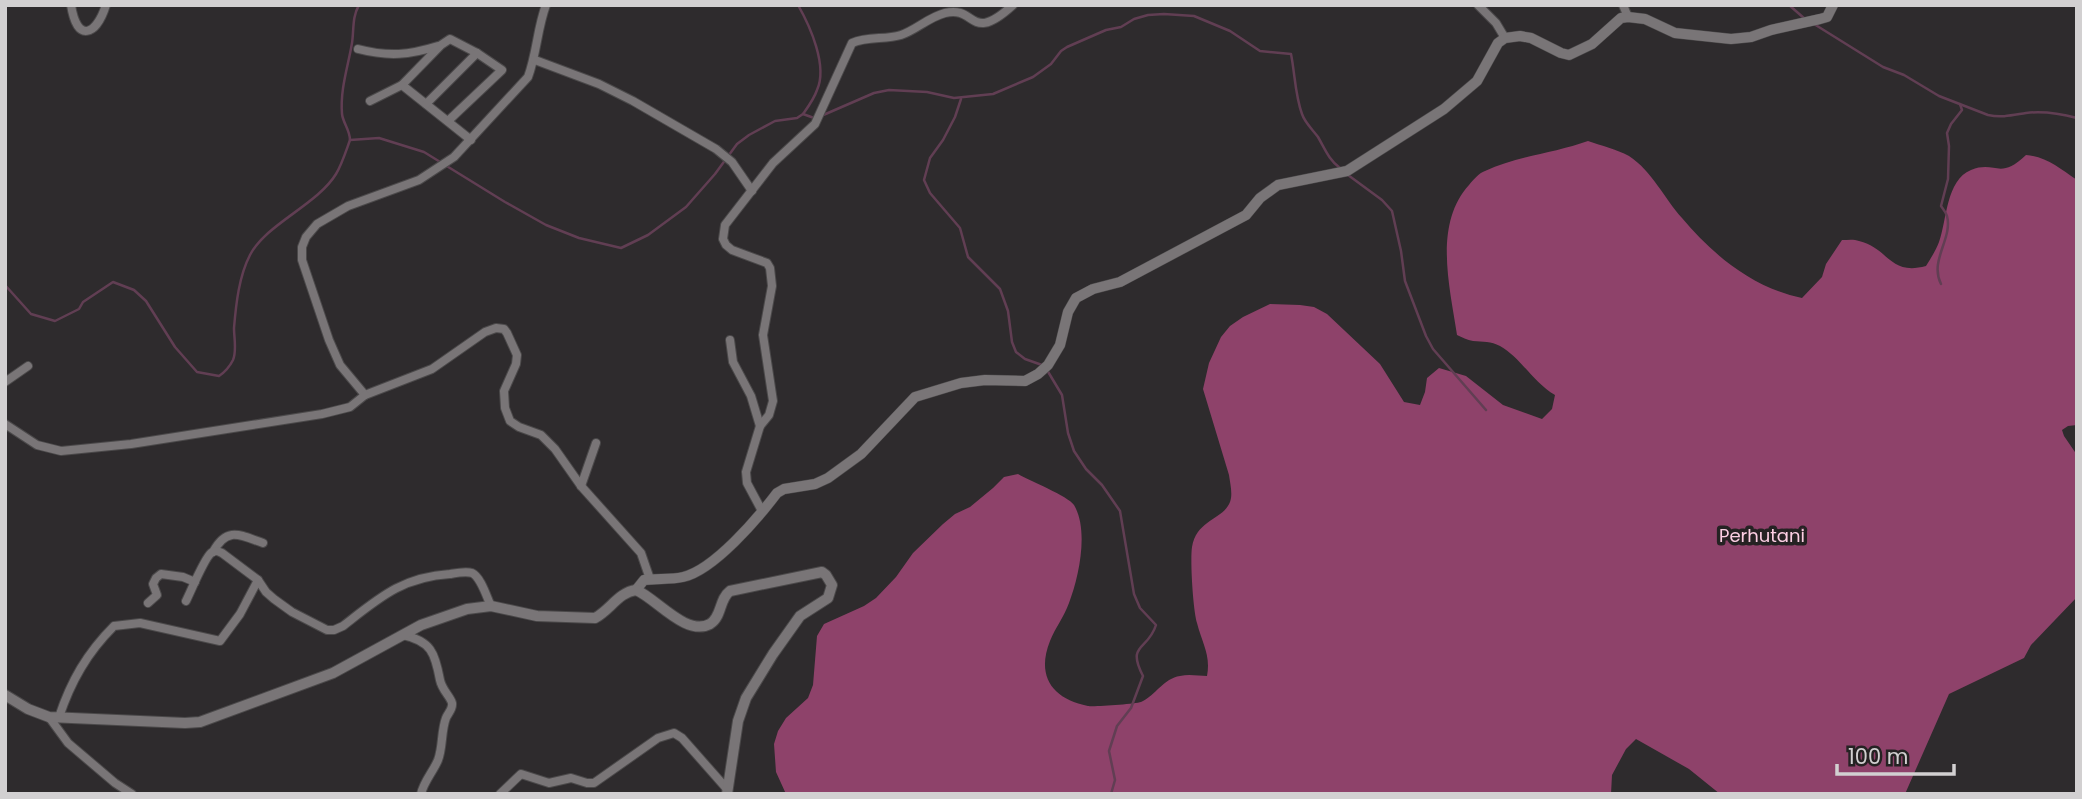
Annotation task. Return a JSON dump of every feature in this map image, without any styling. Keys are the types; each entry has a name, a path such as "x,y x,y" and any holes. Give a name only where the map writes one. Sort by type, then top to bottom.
{"main road":[{"path":"5,695 29,709 54,717 200,722 333,673 421,625 467,609 491,606 537,616 595,618 624,594 635,590 678,619 701,626 709,624 718,616 725,594 735,589 820,572 831,582 832,588 828,597 800,616 746,698 738,721 727,792"}],"street":[{"path":"71,5 75,24 85,30 91,30 101,21 106,5"},
{"path":"365,395 340,365 334,352 302,260 302,247 306,237 317,224 348,206 419,180 454,157 528,77 535,60 537,34 545,5"},
{"path":"762,511 747,483 746,472 760,426 769,415 773,401 763,335 772,286 770,268 762,260 732,250 726,245 723,239 725,225 773,163 815,124 852,43 865,38 899,36 943,13 961,13 975,22 988,23 1013,5"},
{"path":"1478,5 1496,23 1505,38"},
{"path":"1623,5 1629,17"},
{"path":"635,590 640,583 650,579 685,577 696,572 739,537 777,493 784,489 816,484 828,478 861,454 915,397 961,383 985,380 1025,381 1038,374 1048,365 1060,345 1068,312 1076,298 1083,293 1119,282 1246,215 1260,198 1278,185 1343,172 1462,96 1477,80 1498,43 1505,38 1531,38 1569,55 1592,44 1621,18 1629,17 1645,19 1675,33 1731,39 1751,37 1827,17 1833,5"},
{"path":"370,102 402,85 450,39 502,70 448,121"},
{"path":"358,49 394,55 415,53 441,45"},
{"path":"426,104 477,53"},
{"path":"535,60 622,95 716,149 732,162 752,191"},
{"path":"402,85 471,140"},
{"path":"5,424 37,445 61,451 131,444 322,414 349,407 365,395 432,369 485,332 496,328 508,333 517,355 516,364 504,391 505,408 510,421 541,435 555,449 580,486 640,553 650,579"},
{"path":"730,340 733,362 751,396 760,426"},
{"path":"5,382 28,366"},
{"path":"580,486 596,443"},
{"path":"186,601 219,540 226,535 242,536 263,543"},
{"path":"213,552 222,552 258,580 274,599 327,630 343,626 398,587 431,575 471,573 476,577 491,606"},
{"path":"148,603 157,595 153,584 161,574 195,582"},
{"path":"132,794 68,743 54,717 74,679 93,649 114,626 140,623 219,641 240,614 258,580"},
{"path":"402,635 416,638 430,649 438,663 442,687 453,706 446,718 439,758 421,794"},
{"path":"500,794 521,774 549,783 570,778 594,783 658,738 674,733 682,738 727,792"}],"green space":[{"name":"Perhutani","path":"1588,141 1629,156 1637,162 1694,232 1735,268 1767,286 1802,298 1822,277 1826,264 1842,240 1869,244 1904,267 1926,266 1939,242 1952,191 1963,175 1971,170 1986,167 2003,169 2017,163 2026,155 2047,161 2077,180 2077,425 2062,430 2077,455 2077,597 2031,645 2024,658 1949,694 1905,794 1720,794 1689,769 1636,739 1626,749 1612,775 1611,794 786,794 776,772 774,744 786,718 808,698 813,685 817,636 824,624 876,598 896,577 913,553 943,524 970,507 1004,477 1018,474 1057,493 1074,505 1079,515 1082,540 1076,580 1067,608 1046,654 1046,675 1056,692 1075,703 1088,706 1131,704 1146,699 1174,677 1207,676 1207,655 1194,607 1192,547 1204,525 1227,508 1231,492 1229,475 1203,389 1209,363 1221,337 1243,317 1270,304 1314,307 1327,314 1380,364 1404,402 1420,405 1427,378 1439,368 1466,376 1503,405 1542,419 1552,409 1555,395 1500,346 1490,342 1471,341 1457,335 1448,277 1448,237 1458,201 1481,173 1510,162"}],"waterway":[{"path":"350,140 342,114 342,96 354,19 359,5"},
{"path":"388,5 395,5"},
{"path":"798,5 816,46 820,70 816,93 803,114"},
{"path":"1789,5 1805,19"},
{"path":"821,116 874,93 889,90 927,92 954,98 993,94 1033,77 1051,64 1067,47 1106,30 1121,27 1134,19 1164,14 1194,16 1230,31 1260,51 1291,54 1303,117 1330,158 1340,168"},
{"path":"1814,24 1883,67 1904,75 1939,96 1988,115 2039,112 2077,118"},
{"path":"961,99 943,140 930,158 924,180 930,193 960,228 968,257 1000,289 1008,311 1016,352 1025,359 1042,365"},
{"path":"1941,284 1938,266 1948,225 1947,215 1941,206 1948,179 1947,133 1962,110 1960,104"},
{"path":"5,285 31,314 55,321 79,309 83,302 113,282 134,290 146,301 175,347 197,372 219,376 233,360 237,300 250,255 268,234 328,185 338,170 350,140 379,138 424,152 546,225 579,238 621,248 648,235 686,207 737,144 749,135 775,121 797,118 803,114 814,118"},
{"path":"1348,175 1382,200 1392,211 1405,281 1426,336 1433,349 1486,410"},
{"path":"1047,370 1062,395 1074,451 1120,511 1134,594 1140,608 1156,625 1138,652 1138,665 1143,676 1131,708 1117,726 1109,751 1115,780 1111,794"}]}
